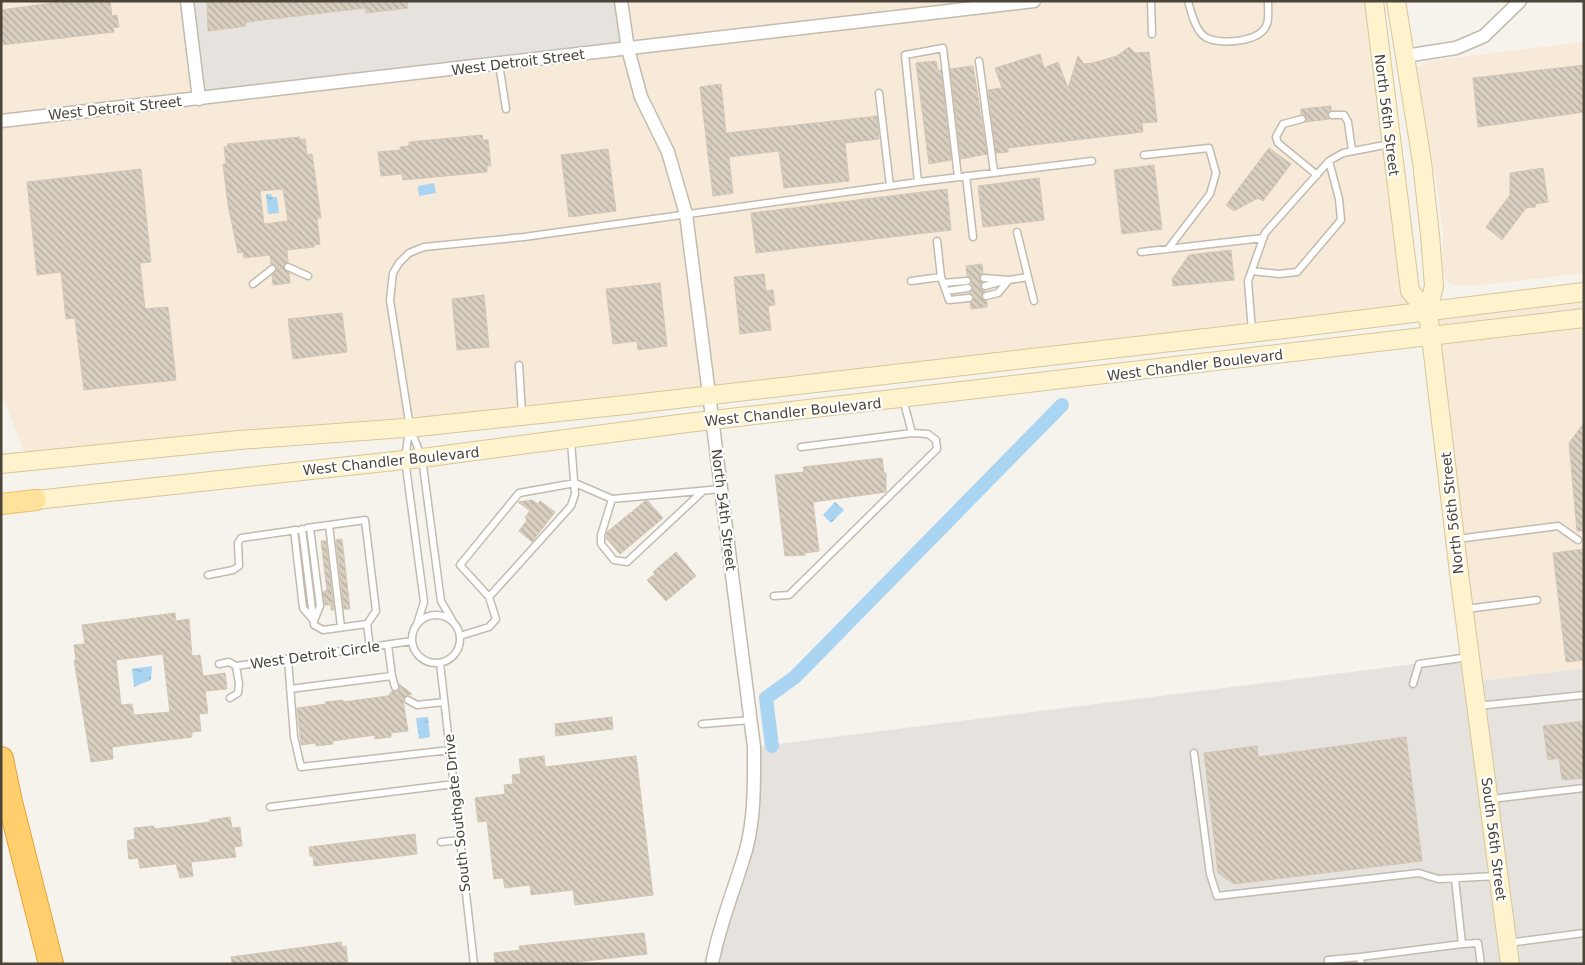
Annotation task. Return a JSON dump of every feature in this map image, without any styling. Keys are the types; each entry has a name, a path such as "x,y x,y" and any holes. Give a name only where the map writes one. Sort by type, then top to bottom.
{"highway":[{"path":"1,759 51,964"}],"main road":[{"name":"North 56th Street","path":"1374,1 1390,144 1410,291 1428,312"},
{"name":"North 56th Street","path":"1396,1 1422,162 1434,286 1428,312 1476,710"},
{"name":"West Chandler Boulevard","path":"1,464 247,440 410,428 522,416 1253,333 1392,314 1428,312 1584,292"},
{"name":"West Chandler Boulevard","path":"1,504 571,440 713,420 970,392 1584,318"},
{"path":"970,392 994,374 1032,369 1048,356"},
{"name":"South 56th Street","path":"1476,710 1510,964"}],"street":[{"path":"187,1 199,99"},
{"name":"North 54th Street","path":"622,1 628,50 641,97 668,152 686,214 751,720 755,802 746,848 723,918 712,964"},
{"name":"West Detroit Street","path":"1,121 628,50 1034,1"},
{"path":"1404,56 1456,48 1484,36 1520,1"}],"lane":[{"path":"1150,1 1152,34"},
{"path":"1188,1 1197,28 1207,38 1232,42 1258,36 1267,25 1268,1"},
{"path":"918,182 905,55 943,48 958,177"},
{"path":"980,61 994,172"},
{"path":"499,64 506,110"},
{"path":"878,93 890,186"},
{"path":"1332,115 1344,115 1348,122 1352,151"},
{"path":"1302,119 1283,124 1276,136 1278,143 1317,174"},
{"path":"1253,333 1248,281 1265,233 1329,160 1352,151 1390,144"},
{"path":"1144,155 1209,148 1216,173 1210,194 1168,249"},
{"path":"1252,271 1279,274 1297,272 1341,220 1339,198 1329,160"},
{"path":"410,428 414,458 424,602 412,641 416,653 421,658 433,663 440,663 454,656 458,650 460,636 458,628 441,600 414,458 390,300 393,273 399,263 409,253 424,247 524,236 918,182 1092,161"},
{"path":"966,176 974,237"},
{"path":"1017,232 1034,301"},
{"path":"1142,252 1263,238"},
{"path":"936,241 942,280 949,300 969,298"},
{"path":"288,267 308,276"},
{"path":"253,284 272,269"},
{"path":"985,286 1028,277"},
{"path":"984,278 1010,280"},
{"path":"911,281 967,280"},
{"path":"986,296 998,294 1010,280"},
{"path":"946,291 968,288"},
{"path":"519,365 522,416"},
{"path":"903,399 912,433"},
{"path":"774,596 789,595 936,449 936,440 928,434 912,433 801,447"},
{"path":"489,597 571,506 576,494 571,440"},
{"path":"460,636 489,627 496,619 489,597 460,565 519,492 575,483 612,499 721,489"},
{"path":"612,499 601,535 602,544 614,560 627,562 703,491"},
{"path":"208,575 233,570 239,566 238,543 241,538 365,520 376,611 367,624 370,648"},
{"path":"329,525 342,627"},
{"path":"1456,539 1558,526 1578,540"},
{"path":"310,528 320,606 314,621"},
{"path":"302,529 314,621"},
{"path":"294,530 303,608 314,621 314,624 323,630 367,624"},
{"path":"1464,609 1536,600"},
{"path":"417,624 434,615 444,616 452,620"},
{"name":"West Detroit Circle","path":"219,664 229,662 236,666 288,660 412,641"},
{"path":"388,645 395,687"},
{"path":"1413,684 1419,664 1470,657"},
{"path":"288,660 294,737 302,767 450,750"},
{"name":"South Southgate Drive","path":"440,663 474,964"},
{"path":"230,698 238,693 239,684 236,666"},
{"path":"290,689 392,676"},
{"path":"1476,710 1584,695"},
{"path":"408,700 418,705 444,702"},
{"path":"702,724 751,720"},
{"path":"1194,753 1210,874 1217,896 1419,873 1438,879 1499,876"},
{"path":"270,807 454,784"},
{"path":"1489,799 1584,788"},
{"path":"441,842 460,840"},
{"path":"1454,878 1462,944"},
{"path":"1507,943 1584,933"},
{"path":"1328,964 1328,960 1361,960 1478,943 1481,964"}],"shaded area":[{"path":"1,1 1374,1 1410,291 1428,312 27,460 1,391"},
{"path":"187,1 621,1 628,49 199,99"},
{"path":"1584,42 1584,273 1471,286 1451,285 1442,276 1443,233 1436,178 1424,137 1415,75 1418,67 1427,61"},
{"path":"1584,292 1584,668 1473,682 1428,312"},
{"path":"1470,657 1473,682 1584,668 1584,964 712,964 746,848 754,747"}],"water":[{"path":"434,183 436,193 419,196 418,186"},
{"path":"266,194 277,197 279,213 268,214"},
{"path":"835,502 844,510 831,523 823,515"},
{"path":"152,666 151,680 134,687 132,669"},
{"path":"428,717 430,737 419,739 416,718"}],"building":[{"path":"66,1 110,1 112,16 117,15 119,27 113,28 114,32 1,45 1,10"},
{"path":"207,1 365,1 365,8 246,22 246,26 208,31"},
{"path":"365,1 407,1 408,8 366,13"},
{"path":"1129,47 1135,53 1149,52 1157,122 1142,123 1143,132 1008,148 1008,152 996,153 988,90 1002,88 995,68 1040,54 1044,68 1058,62 1068,88 1078,56 1084,64 1092,63 1117,56"},
{"path":"936,61 938,70 941,70 951,160 929,164 916,63"},
{"path":"1584,65 1584,112 1478,127 1473,78"},
{"path":"973,66 987,154 961,159 950,69"},
{"path":"721,84 726,133 877,116 879,139 845,143 849,181 784,188 779,151 729,157 733,193 713,196 700,87"},
{"path":"1331,106 1331,110 1327,115 1329,119 1306,122 1306,116 1301,114 1301,109"},
{"path":"482,135 483,140 488,140 491,166 487,166 487,172 403,180 402,174 381,176 378,152 400,150 400,147 409,146 409,142"},
{"path":"300,137 300,140 305,139 307,155 312,154 321,218 317,218 320,244 314,245 314,247 287,250 288,262 283,267 289,273 290,283 273,285 272,275 277,269 271,264 270,255 244,258 243,252 238,253 228,205 223,164 226,164 224,147 228,147 227,144","holes":["283,189 288,221 264,224 260,191"]},
{"path":"1269,148 1291,164 1263,201 1258,198 1234,211 1226,205"},
{"path":"608,149 616,211 569,217 561,155"},
{"path":"1154,165 1162,229 1122,234 1114,170"},
{"path":"1543,168 1548,202 1535,204 1536,207 1526,208 1502,240 1486,227 1510,195 1510,173"},
{"path":"141,169 151,262 140,263 145,309 168,307 176,380 84,390 75,318 66,319 61,272 37,275 27,182"},
{"path":"1039,178 1044,220 983,227 978,186"},
{"path":"947,189 951,230 756,253 751,213"},
{"path":"1231,250 1234,280 1173,286 1172,279 1189,255"},
{"path":"982,264 983,273 979,278 982,282 980,288 985,291 981,297 987,301 987,307 971,309 970,303 974,297 969,293 973,288 971,279 967,276 966,266"},
{"path":"764,274 766,291 773,290 775,305 768,306 771,330 740,334 734,277"},
{"path":"660,283 667,346 638,350 637,341 613,344 606,289"},
{"path":"484,295 489,347 457,350 452,299"},
{"path":"342,313 347,352 293,359 288,319"},
{"path":"1584,423 1584,531 1577,531 1569,443"},
{"path":"882,458 884,473 886,473 886,492 813,502 819,551 805,553 805,555 785,556 775,475 804,472 803,467"},
{"path":"532,500 538,504 540,501 555,512 532,542 519,531 527,520 525,517 530,511 518,502"},
{"path":"645,501 648,501 663,518 620,554 606,538 607,532"},
{"path":"342,539 350,609 344,609 336,540"},
{"path":"321,541 326,541 334,610 331,610 331,605 325,605 323,592 327,590"},
{"path":"1584,549 1584,660 1566,662 1553,553"},
{"path":"676,552 696,576 666,601 647,580 655,574 653,572"},
{"path":"175,613 176,621 189,619 192,656 200,655 203,676 225,673 227,689 205,691 208,713 199,714 201,731 192,732 192,737 112,747 113,759 91,762 74,660 76,660 74,645 85,644 82,625","holes":["163,654 170,712 134,715 132,704 121,705 116,660"]},
{"path":"399,684 412,694 406,696 403,700 408,731 391,733 391,737 375,739 375,735 333,741 333,744 316,746 316,743 301,745 297,708 326,704 325,702 343,700 343,702 388,696 392,691 399,690"},
{"path":"612,717 613,729 556,736 555,724"},
{"path":"1584,721 1584,778 1562,780 1559,758 1548,760 1543,726"},
{"path":"1406,737 1422,861 1234,884 1218,873 1204,753 1257,746 1258,757"},
{"path":"544,756 545,767 636,756 653,895 575,905 573,890 531,895 530,885 505,888 503,878 494,879 487,821 478,822 475,798 505,794 504,785 513,784 512,775 521,774 519,759"},
{"path":"230,817 232,828 240,827 242,846 234,847 236,857 191,862 193,876 180,878 176,864 140,868 138,858 129,859 127,841 135,839 134,828 154,826 154,829 210,822 210,820"},
{"path":"415,834 417,854 314,866 313,856 310,856 309,847"},
{"path":"644,933 647,954 560,964 495,964 494,953 520,950 519,946"},
{"path":"341,942 342,947 346,946 348,964 232,964 231,957"}],"waterway":[{"path":"772,746 766,698 795,677 1062,405"}]}
